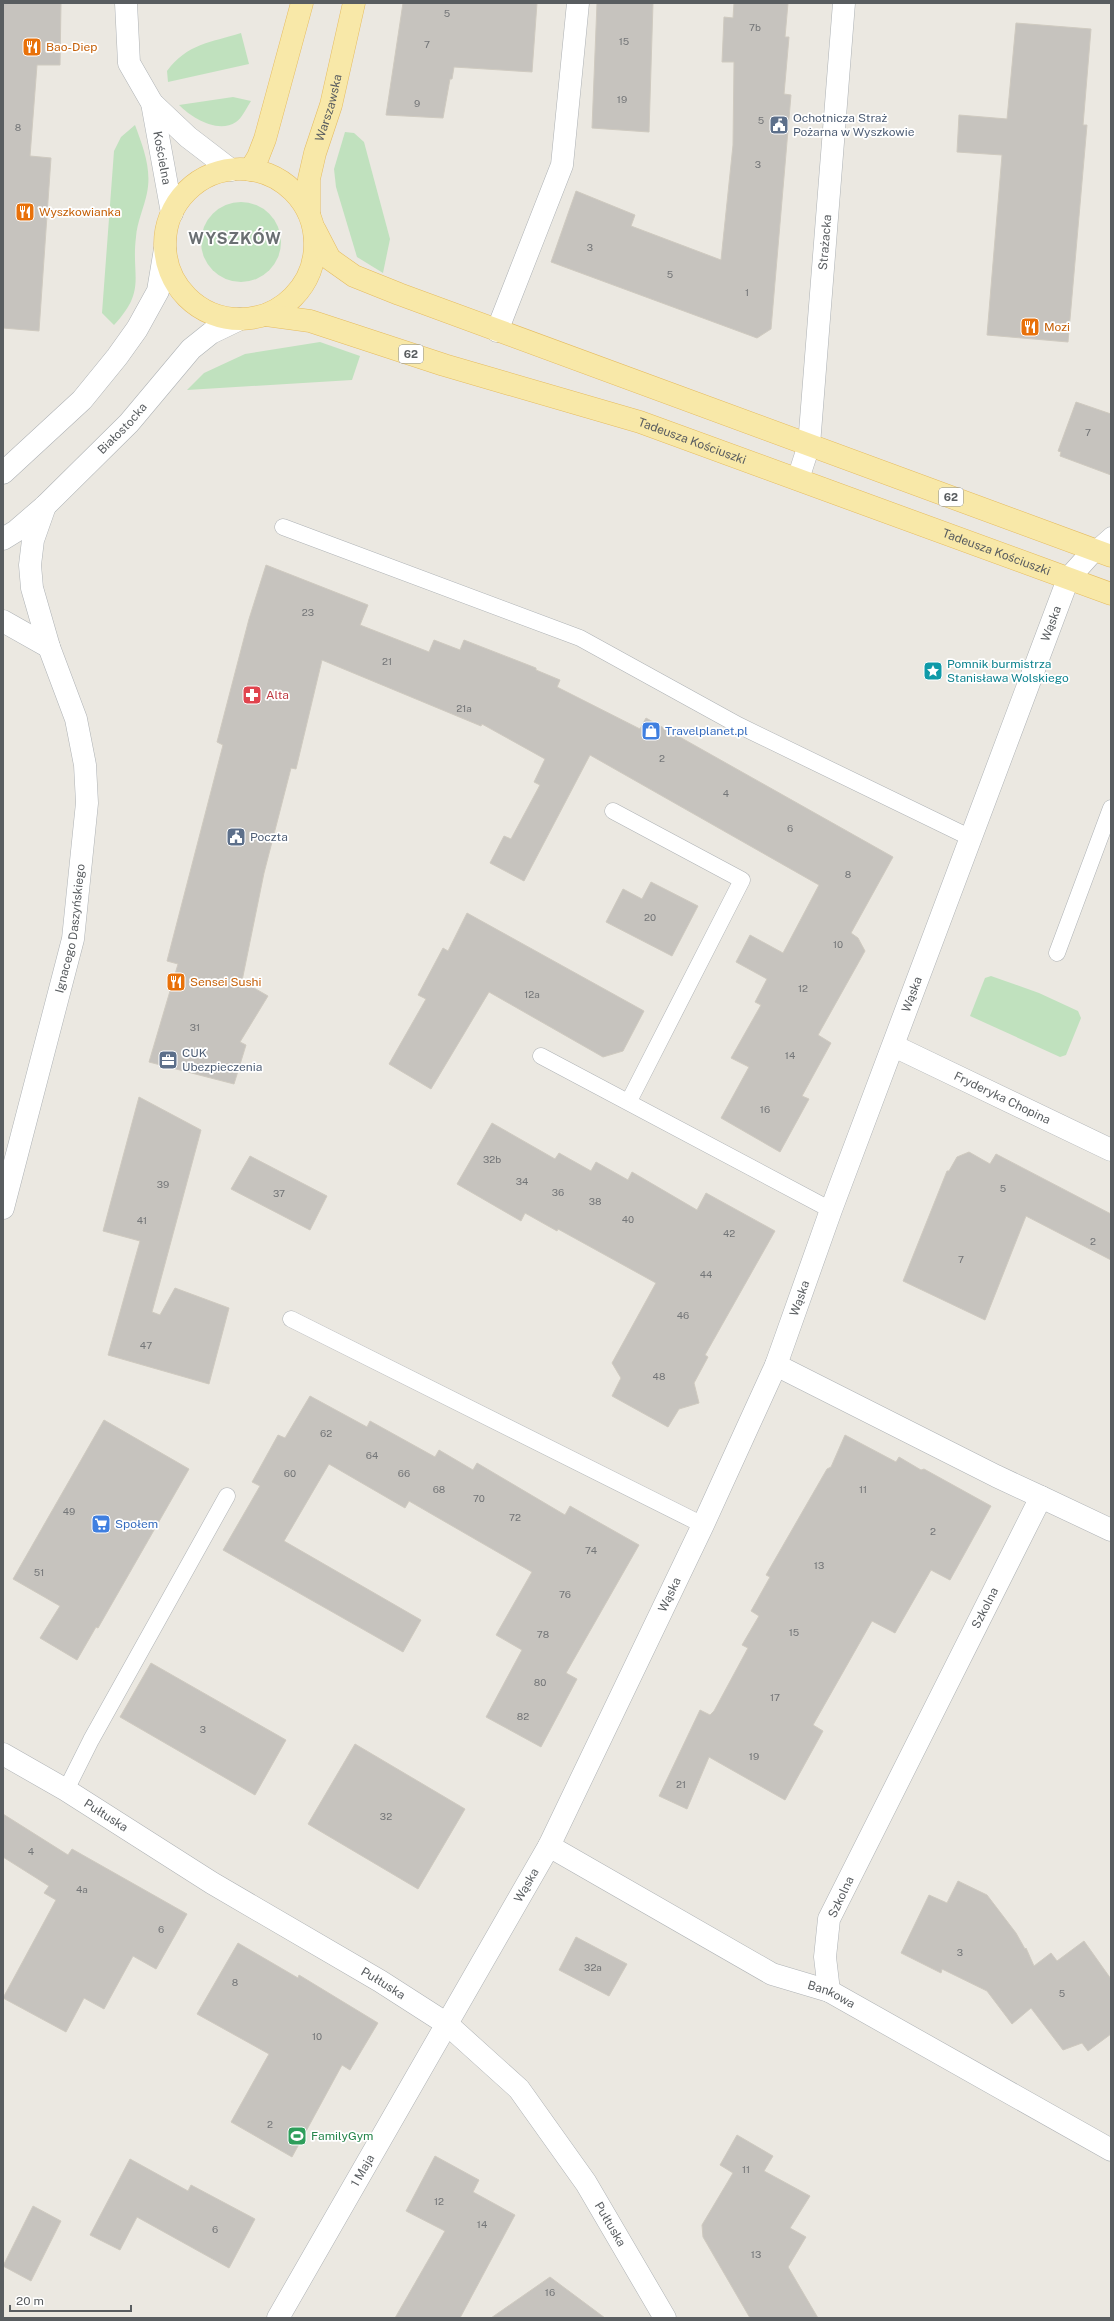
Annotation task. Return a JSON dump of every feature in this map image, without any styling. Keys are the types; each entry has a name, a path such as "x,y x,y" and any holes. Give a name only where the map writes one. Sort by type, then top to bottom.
{"main road":[{"path":"241,170 258,157 265,139 302,3"},
{"name":"Warszawska","path":"266,315 284,305 300,290 310,272 315,252 309,179 315,153 331,105 354,3"},
{"path":"266,315 240,319 218,316 198,306 181,291 170,271 165,249 166,230 172,213 182,197 196,184 213,174 241,170 268,174 285,184 299,196 312,221"},
{"name":"62","path":"312,221 330,259 354,276 497,331 1103,553"},
{"name":"Tadeusza Kościuszki","path":"266,315 310,321 459,369 640,422 1111,594"}],"street":[{"name":"Kościelna","path":"126,3 129,63 152,103 188,137 241,170"},
{"path":"497,331 562,165 578,3"},
{"name":"Strażacka","path":"798,480 809,445 844,3"},
{"name":"Kościelna","path":"152,103 172,213"},
{"path":"3,473 82,400 117,357 137,329 158,291 165,249"},
{"name":"Białostocka","path":"3,539 16,531 45,506 129,423 191,349 211,333 240,319"},
{"name":"Ignacego Daszyńskiego","path":"3,1208 73,939 87,803 85,765 76,719 49,648 32,588 30,565 33,540 45,506"},
{"name":"Wąska","path":"447,2024 549,1846 703,1525 776,1364 831,1210 894,1046 1068,579 1103,553"},
{"path":"3,621 49,648"},
{"name":"Fryderyka Chopina","path":"894,1046 1111,1150"},
{"path":"776,1364 996,1476 1111,1530"},
{"name":"Szkolna","path":"829,1991 825,1957 829,1919 1042,1497"},
{"name":"Pułtuska","path":"3,1754 66,1790 212,1882 380,1981 447,2024 519,2089 586,2183 665,2318"},
{"name":"Bankowa","path":"549,1846 772,1974 829,1991 1111,2150"},
{"name":"1 Maja","path":"278,2318 447,2024"}],"lane":[{"path":"282,527 580,638 738,725 971,838"},
{"path":"1103,553 1111,535"},
{"path":"1057,953 1111,808"},
{"path":"613,811 742,880 628,1101"},
{"path":"541,1056 831,1210"},
{"path":"291,1319 703,1525"},
{"path":"66,1790 91,1740 227,1496"}],"green space":[{"path":"241,33 249,64 168,82 167,71 175,62 191,49"},
{"path":"233,97 251,101 238,120 229,125 221,126 206,123 191,115 179,105"},
{"path":"135,125 148,167 148,184 146,199 137,231 135,251 136,283 134,292 131,302 114,325 102,313 114,151 121,137"},
{"path":"345,132 354,133 364,142 390,239 383,273 357,257 336,187 334,169"},
{"path":"241,202 256,205 269,214 278,227 281,242 278,257 269,270 256,279 241,282 226,279 213,270 204,257 201,242 204,227 213,214 226,205"},
{"path":"320,342 360,356 352,380 187,390 204,373 245,354"},
{"path":"991,976 1039,993 1078,1011 1081,1018 1066,1055 1060,1057 970,1016 985,978"}],"building":[{"path":"3,3 61,3 60,65 37,65 30,156 51,158 39,331 3,328"},
{"path":"403,3 537,3 532,72 454,67 452,79 450,79 443,118 386,115"},
{"path":"597,3 653,3 649,132 592,128"},
{"path":"734,3 788,3 785,37 789,37 784,94 791,95 771,329 757,338 551,262 576,191 635,215 631,226 721,260 733,145 734,62 722,62 724,17 733,18"},
{"path":"1016,23 1091,29 1083,125 1087,125 1068,342 987,335 1002,155 957,152 959,115 1007,119"},
{"path":"1076,402 1111,414 1111,475 1060,456 1061,452 1058,451"},
{"path":"266,565 368,605 360,625 429,652 434,640 460,650 464,640 536,668 536,670 560,680 557,687 640,729 646,718 893,857 851,933 858,938 865,951 818,1035 831,1043 802,1096 809,1099 780,1152 721,1118 749,1067 731,1058 761,1005 755,1002 767,979 736,962 750,935 783,953 819,885 590,755 524,881 490,863 504,836 511,839 540,785 534,782 545,759 482,724 481,726 322,660 296,769 291,768 264,873 242,981 268,996 240,1042 246,1045 234,1084 149,1062 178,964 167,961 223,745 217,742 249,619"},
{"path":"651,882 698,906 672,956 606,922 623,889 642,899"},
{"path":"467,913 644,1011 623,1051 603,1057 489,992 431,1089 389,1064 426,999 418,995 443,948 448,951"},
{"path":"139,1097 201,1130 152,1312 160,1315 175,1288 229,1308 209,1384 108,1355 140,1241 103,1231"},
{"path":"492,1123 555,1159 559,1153 591,1171 596,1162 628,1180 632,1172 697,1210 706,1193 775,1231 705,1355 708,1357 694,1383 699,1403 679,1409 668,1427 612,1396 621,1378 612,1363 656,1283 558,1229 557,1231 525,1213 521,1221 457,1184"},
{"path":"969,1152 990,1164 996,1154 1111,1214 1111,1260 1026,1216 985,1320 903,1281 947,1171 949,1171 957,1157"},
{"path":"250,1156 327,1196 310,1230 231,1189"},
{"path":"310,1396 367,1427 370,1421 435,1457 439,1450 473,1470 477,1463 565,1515 570,1506 639,1545 566,1673 577,1679 541,1747 486,1717 522,1650 496,1635 532,1572 409,1501 405,1508 329,1464 284,1541 421,1620 403,1652 223,1550 260,1486 252,1482 278,1435 285,1438"},
{"name":"Społem","path":"104,1420 189,1469 98,1628 96,1627 77,1660 40,1638 60,1606 13,1579"},
{"path":"845,1435 896,1462 899,1457 921,1470 924,1469 991,1506 950,1580 931,1570 895,1633 872,1621 813,1725 823,1731 785,1800 709,1757 687,1809 659,1796 700,1710 710,1715 714,1711 748,1648 742,1645 759,1616 751,1611 770,1577 766,1575 827,1469 831,1467"},
{"path":"151,1663 286,1740 255,1795 120,1717"},
{"path":"355,1744 465,1809 418,1889 308,1824"},
{"path":"3,1814 68,1855 72,1849 187,1914 156,1969 133,1956 104,2009 84,1998 66,2032 3,1998 56,1900 44,1893 49,1886 3,1857"},
{"path":"958,1881 987,1895 1016,1933 1025,1949 1026,1948 1034,1966 1051,1953 1057,1961 1084,1941 1111,1979 1111,2034 1088,2051 1082,2043 1063,2050 1031,2008 1012,2024 987,1991 942,1969 941,1973 901,1953 929,1895 947,1903"},
{"path":"576,1937 627,1964 609,1996 559,1970"},
{"path":"238,1943 298,1978 299,1975 378,2023 350,2070 342,2065 292,2157 231,2122 269,2054 197,2014"},
{"path":"737,2135 773,2156 764,2171 810,2196 790,2228 806,2237 788,2267 818,2318 750,2318 703,2237 702,2225 733,2173 720,2165"},
{"path":"435,2156 479,2180 473,2192 515,2215 460,2318 395,2318 445,2231 406,2211"},
{"path":"130,2159 188,2191 191,2185 255,2219 229,2268 137,2217 120,2250 90,2235"},
{"path":"33,2206 61,2221 31,2281 3,2266"},
{"path":"550,2277 605,2318 491,2318"}],"place":[{"name":"Bao-Diep","path":"32,47"},
{"name":"Ochotnicza Straż Pożarna w Wyszkowie","path":"779,125"},
{"name":"Wyszkowianka","path":"25,212"},
{"name":"Mozi","path":"1030,327"},
{"name":"Pomnik burmistrza Stanisława Wolskiego","path":"933,671"},
{"name":"Alta","path":"252,695"},
{"name":"Travelplanet.pl","path":"651,731"},
{"name":"Poczta","path":"236,837"},
{"name":"Sensei Sushi","path":"176,982"},
{"name":"CUK Ubezpieczenia","path":"168,1060"},
{"name":"Społem","path":"101,1524"},
{"name":"FamilyGym","path":"297,2136"}],"district":[{"name":"WYSZKÓW","path":"235,238"}]}
